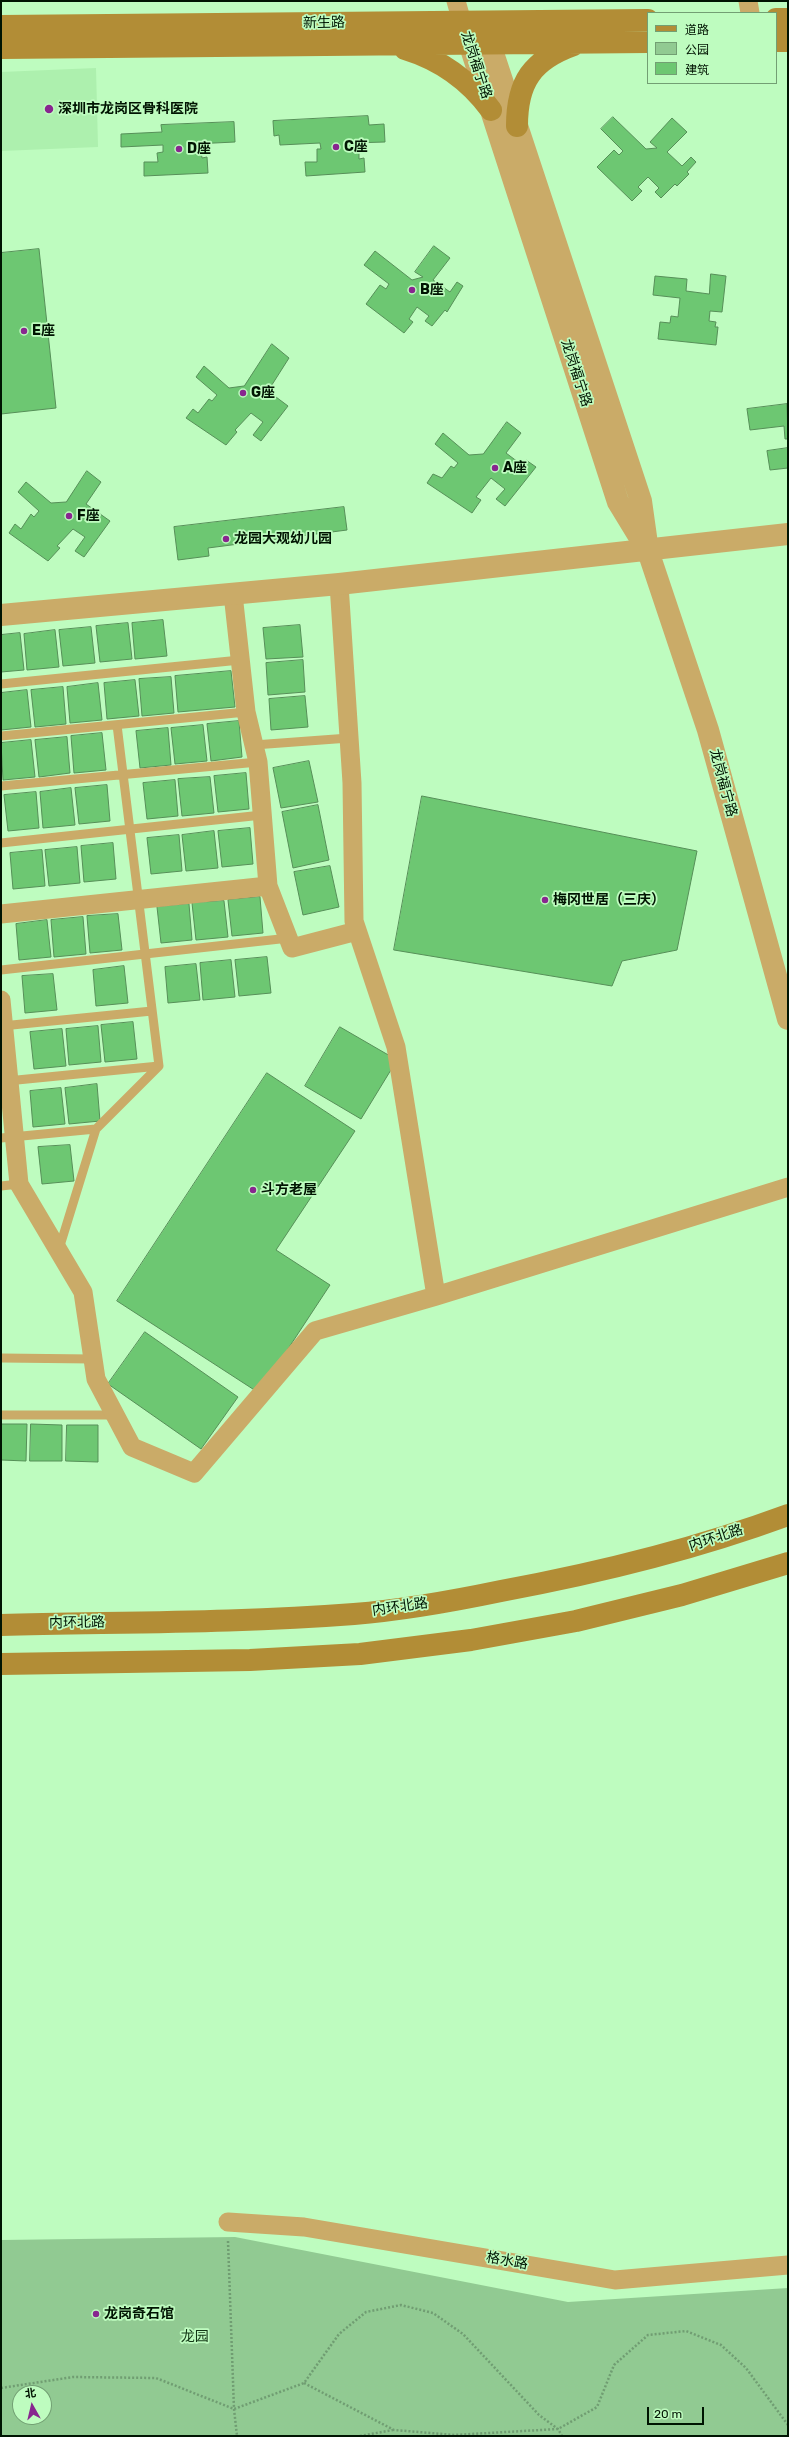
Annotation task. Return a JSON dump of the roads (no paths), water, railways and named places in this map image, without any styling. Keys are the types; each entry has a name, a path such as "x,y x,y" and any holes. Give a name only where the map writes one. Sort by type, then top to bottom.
{"main road":[{"path":"777,19 788,19"},
{"name":"新生路","path":"1,26 647,20"},
{"path":"777,41 788,41"},
{"name":"新生路","path":"1,48 647,42"},
{"path":"517,126 517,104 522,87 529,74 559,51 580,43"},
{"path":"382,45 406,49 446,67 478,92 491,110"},
{"name":"内环北路","path":"1,1625 249,1620 356,1614 464,1598 567,1579 670,1552 788,1514"},
{"path":"1,1664 250,1660 376,1652 471,1640 576,1621 682,1595 788,1563"}],"street":[{"path":"456,1 462,22"},
{"path":"748,1 750,12"},
{"name":"龙岗福宁路","path":"462,22 480,44 517,126 641,501 648,551 708,730 788,1019"},
{"name":"龙岗福宁路","path":"480,44 491,110 618,502 648,551"},
{"path":"1,615 339,584 648,551 788,534"},
{"path":"339,584 349,738 354,921 396,1047 436,1296"},
{"path":"233,594 246,712 256,754 268,886 292,948 357,931"},
{"path":"1,914 268,886"},
{"path":"1,1000 10,1185 59,1251 83,1292 96,1378 132,1447 194,1474 314,1331 436,1296 788,1187"},
{"name":"格水路","path":"228,2222 304,2227 615,2280 788,2265"}],"lane":[{"path":"1,684 240,660"},
{"path":"1,736 246,712"},
{"path":"117,725 159,1066"},
{"path":"1,786 123,775 349,738"},
{"path":"1,843 262,815"},
{"path":"1,970 289,938"},
{"path":"2,1026 152,1010"},
{"path":"5,1081 159,1066"},
{"path":"59,1251 96,1129 159,1066"},
{"path":"8,1138 96,1129"},
{"path":"1,1358 93,1359"},
{"path":"1,1416 116,1415"}],"place":[{"name":"深圳市龙岗区骨科医院","path":"49,109"},
{"name":"C座","path":"336,147"},
{"name":"D座","path":"179,149"},
{"name":"B座","path":"412,290"},
{"name":"E座","path":"24,331"},
{"name":"G座","path":"243,393"},
{"name":"A座","path":"495,468"},
{"name":"F座","path":"69,516"},
{"name":"龙园大观幼儿园","path":"226,539"},
{"name":"梅冈世居（三庆）","path":"545,900"},
{"name":"斗方老屋","path":"253,1190"},
{"name":"龙岗奇石馆","path":"96,2314"}],"park label":[{"name":"龙园","path":"195,2337"}]}
